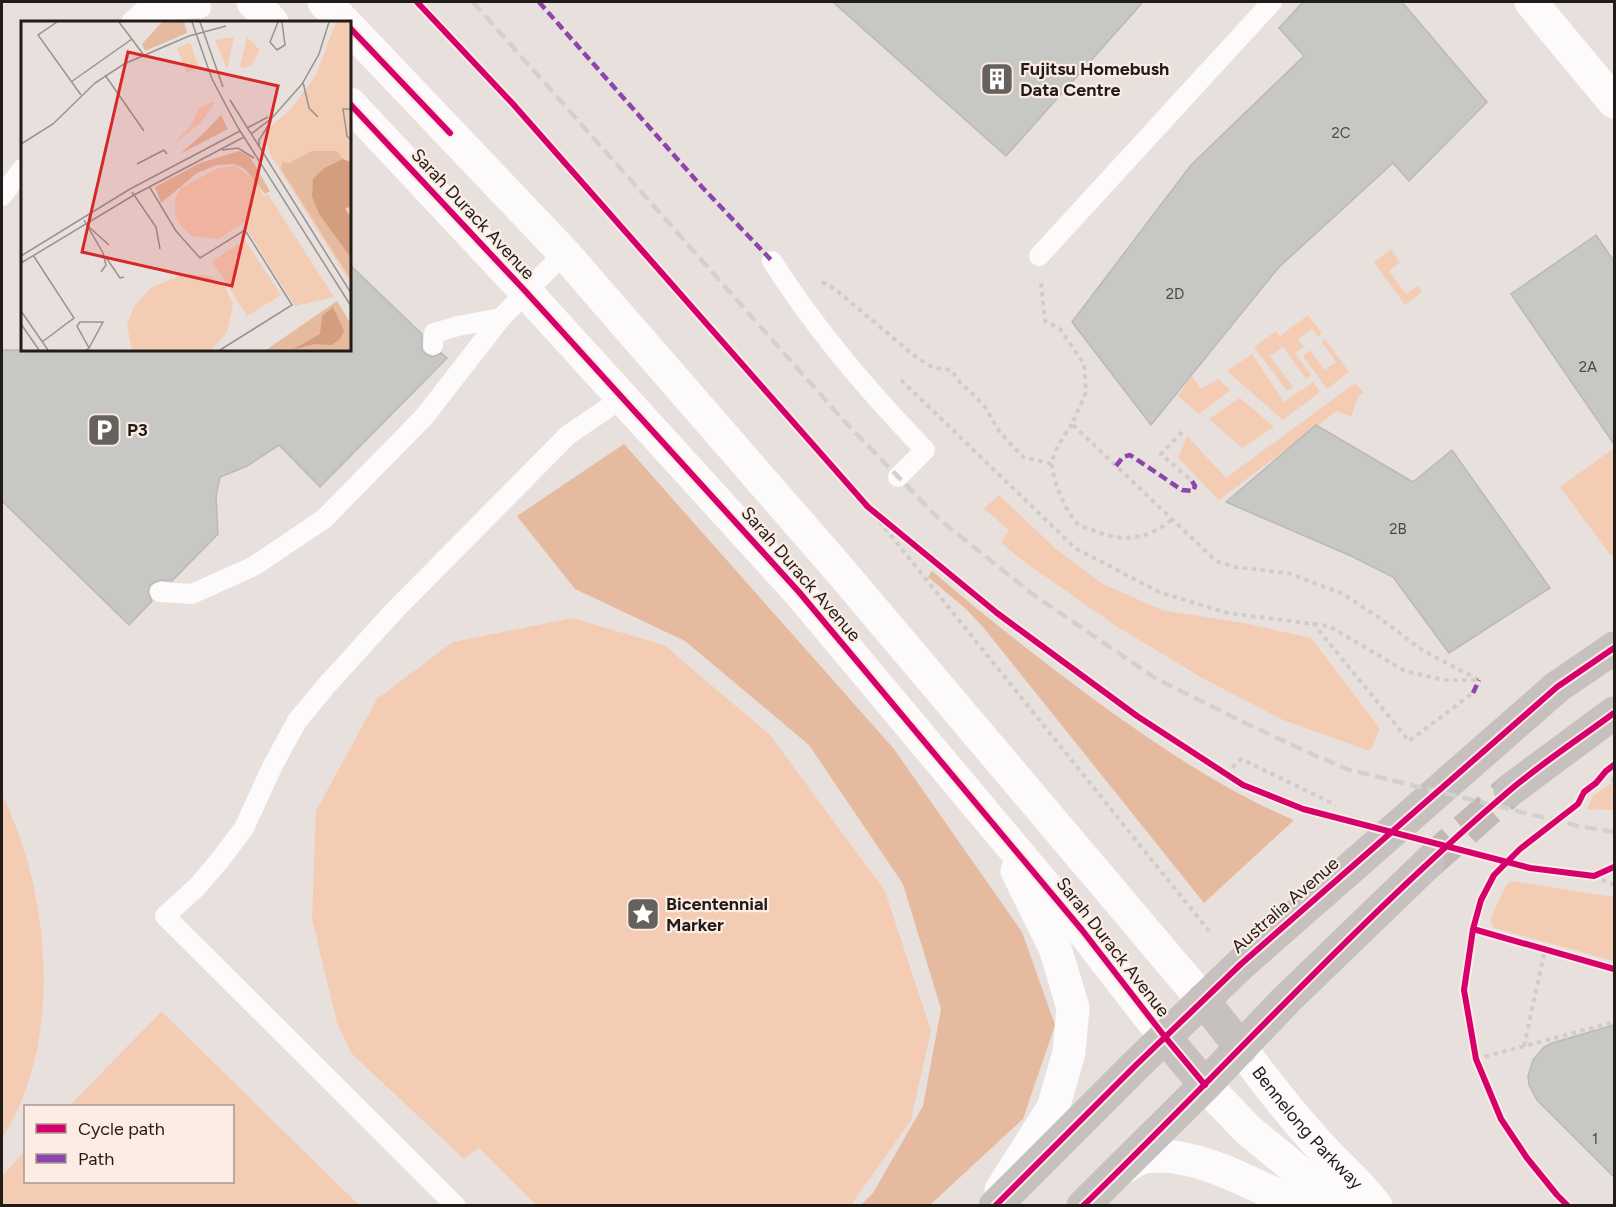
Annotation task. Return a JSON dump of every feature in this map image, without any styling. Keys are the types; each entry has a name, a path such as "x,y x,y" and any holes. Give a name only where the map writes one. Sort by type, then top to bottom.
{"main road":[{"name":"Australia Avenue","path":"993,1206 1241,964 1557,687 1614,648"},
{"path":"1510,790 1614,713"},
{"path":"1083,1206 1205,1085 1286,1000 1428,863"},
{"name":"Sarah Durack Avenue","path":"1203,1000 1240,1048"},
{"name":"Sarah Durack Avenue","path":"1165,1037 1205,1085"}],"street":[{"path":"253,2 272,21"},
{"path":"324,2 343,21"},
{"path":"1531,2 1614,102"},
{"name":"Sarah Durack Avenue","path":"351,29 564,252 843,574 1203,1000"},
{"name":"Sarah Durack Avenue","path":"351,105 527,293 799,592 1083,930 1165,1037"},
{"path":"993,1206 1053,1108 1069,1052 1073,1008 1055,948 995,826"},
{"name":"Bennelong Parkway","path":"1240,1048 1273,1093 1321,1147 1363,1188 1376,1206"},
{"name":"Bennelong Parkway","path":"1205,1085 1248,1130 1341,1206"},
{"path":"1121,1169 1144,1157 1172,1155 1212,1166 1300,1206"}],"lane":[{"path":"1039,256 1272,2"},
{"path":"132,21 142,12 201,11"},
{"path":"187,21 201,11"},
{"path":"2,176 21,167"},
{"path":"2,196 21,168"},
{"path":"160,592 192,594 254,566 324,519 424,417 501,318 564,252"},
{"path":"772,261 794,295 874,395 925,450 898,477"},
{"path":"433,345 434,333 501,318"},
{"path":"456,1206 165,916 196,887 244,828 272,767 297,721 326,686 394,611 568,435 621,399"}],"path":[{"path":"1039,256 1045,321 1060,329 1084,364 1086,392 1052,464 1066,507 1079,524 1102,534 1125,538 1142,536 1160,530 1172,519"},
{"path":"772,261 808,275 835,289 917,358 932,367 951,370 961,384 985,407 999,431 1023,457 1052,464"},
{"path":"893,372 1076,548 1159,592 1227,612 1329,626 1405,671 1444,680 1479,680 1422,650 1377,616 1341,593 1288,573 1235,567 1216,561 1072,424"},
{"path":"1182,432 1161,454 1192,481"},
{"path":"860,498 1209,931"},
{"path":"868,507 893,527"},
{"path":"1313,623 1409,741 1473,693"},
{"path":"1216,767 1228,776 1240,759 1336,805"},
{"path":"1601,777 1614,765"},
{"path":"1606,771 1614,782"},
{"path":"1594,876 1604,872"},
{"path":"1584,875 1594,876 1614,885"},
{"path":"1534,946 1555,952"},
{"path":"1524,1046 1545,949"},
{"path":"1476,1059 1614,1022"},
{"path":"1474,1048 1480,1069"}],"shaded area":[{"path":"1391,249 1400,262 1389,271 1406,294 1418,286 1422,292 1405,305 1374,262"},
{"path":"1308,315 1322,333 1318,337 1312,329 1298,339 1304,347 1295,353 1311,375 1306,379 1283,347 1270,356 1293,387 1287,391 1254,347 1276,331 1280,336"},
{"path":"1325,339 1349,372 1327,389 1303,356 1310,350 1325,370 1336,362 1322,342"},
{"path":"1252,354 1284,402 1313,382 1320,392 1283,420 1227,371"},
{"path":"1192,376 1201,389 1218,379 1230,390 1199,414 1178,396"},
{"path":"1355,383 1364,393 1358,397 1351,417 1337,411 1219,500 1178,458 1187,436 1226,478"},
{"path":"1240,398 1274,427 1242,448 1209,419"},
{"path":"624,444 894,749 1022,932 1055,1025 1023,1119 930,1205 861,1205 873,1193 923,1106 941,1009 903,884 809,745 685,641 575,589 517,516"},
{"path":"1614,448 1614,557 1560,487"},
{"path":"999,495 1056,549 1101,583 1162,610 1248,624 1311,638 1380,729 1370,751 1283,720 1204,679 1116,626 1019,558 1001,542 1009,530 984,509"},
{"path":"932,571 1018,642 1129,725 1221,784 1294,820 1204,903 983,627 966,609 928,577"},
{"path":"572,618 664,645 770,735 885,891 931,1030 911,1120 851,1205 536,1205 479,1148 464,1159 352,1054 337,1023 312,919 316,811 377,699 453,642"},
{"path":"1612,783 1614,810 1587,809 1593,796"},
{"path":"2,795 19,834 31,877 40,922 44,968 42,1014 35,1058 22,1100 2,1138"},
{"path":"1511,881 1614,897 1614,961 1494,928 1490,920 1506,885"},
{"path":"162,1011 359,1205 2,1205 2,1176 24,1152 24,1183 234,1183 234,1105 70,1105"}],"building":[{"name":"Fujitsu Homebush Data Centre","path":"833,2 1143,2 1006,156"},
{"path":"1303,2 1402,2 1487,102 1409,181 1393,163 1279,267 1151,425 1072,322 1191,165 1304,56 1279,28"},
{"path":"1596,235 1614,261 1614,444 1511,294"},
{"name":"P3","path":"351,266 422,334 422,350 426,354 433,357 441,353 447,358 320,487 279,445 247,466 220,477 216,496 218,534 172,581 160,580 150,585 148,592 152,601 129,625 2,501 2,350 351,351"},
{"path":"1316,425 1413,482 1452,450 1550,588 1449,653 1393,577 1351,556 1226,502"},
{"path":"1614,1025 1614,1177 1537,1100 1529,1085 1528,1076 1533,1060 1544,1047"}],"tunnel":[{"path":"1428,863 1510,790"}],"railway":[{"path":"473,2 844,421 939,519 1031,593 1155,678 1243,722 1350,770 1578,826 1614,832"}],"marked path":[{"path":"539,2 702,187 772,261"},
{"path":"1116,466 1123,457 1130,455 1182,490 1193,491 1195,486 1192,481"},
{"path":"1473,693 1479,680"}],"cycle path":[{"path":"417,2 513,104 868,507 997,613 1137,716 1243,785 1303,809 1530,868 1594,876 1614,867"},
{"path":"351,29 450,133"},
{"path":"351,105 527,293 799,592 1082,930 1205,1085"},
{"path":"995,1206 1241,964 1557,687 1614,648"},
{"path":"1083,1206 1345,943 1453,840 1547,761 1614,713"},
{"path":"1568,1206 1527,1158 1501,1119 1476,1059 1464,990 1473,929 1481,900 1494,875 1520,849 1578,804 1584,792 1614,765"},
{"path":"1473,929 1614,969"}],"place":[{"name":"Fujitsu Homebush Data Centre","path":"997,79"},
{"name":"P3","path":"104,430"},
{"name":"Bicentennial Marker","path":"643,914"}]}
